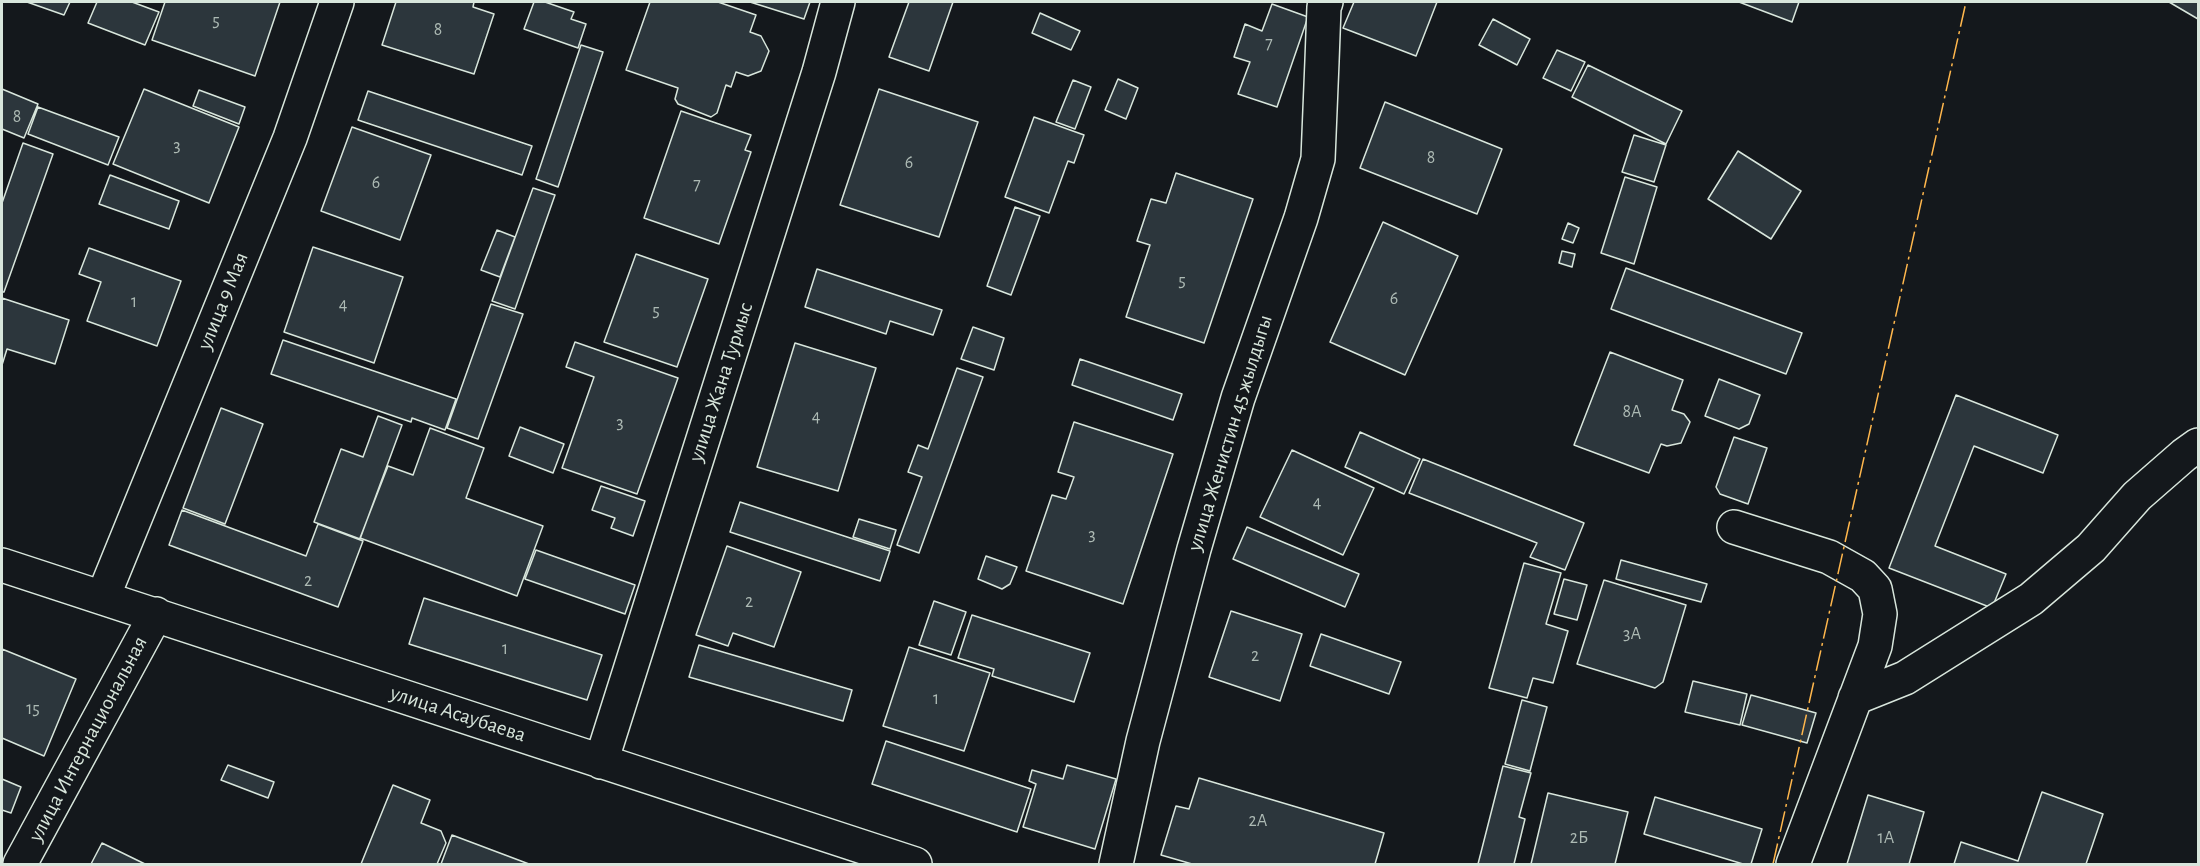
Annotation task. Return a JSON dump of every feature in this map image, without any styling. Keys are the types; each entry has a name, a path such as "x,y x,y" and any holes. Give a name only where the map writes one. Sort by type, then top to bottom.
{"street":[{"name":"улица 9 Мая","path":"103,597 290,138 337,2"},
{"name":"улица Жана Турмыс","path":"601,762 816,83 838,2"},
{"name":"улица Женистин 45 жылдыгы","path":"1116,864 1143,741 1194,549 1238,398 1301,218 1318,159 1326,2"},
{"path":"1855,698 1905,678 2031,599 2091,548 2137,496 2184,455 2199,445"},
{"path":"1734,527 1829,557 1863,576 1875,589 1880,614 1875,646 1793,864"},
{"name":"улица Асаубаева","path":"2,565 915,864"},
{"name":"улица Интернациональная","path":"21,864 156,614"}],"building":[{"path":"27,2 70,2 64,15"},
{"path":"97,2 132,2 159,12 145,45 88,23"},
{"path":"165,2 280,2 255,76 152,40"},
{"path":"396,2 474,2 473,7 494,14 474,74 382,45"},
{"path":"534,2 545,2 574,12 571,19 586,24 578,48 524,29"},
{"path":"650,2 718,2 756,15 750,32 761,36 769,51 761,71 748,76 736,72 731,87 726,85 717,113 711,117 678,104 675,99 678,88 626,70"},
{"path":"750,2 810,2 804,19"},
{"path":"909,2 953,2 929,71 889,57"},
{"path":"1354,2 1437,2 1416,56 1343,28"},
{"path":"1739,2 1799,2 1792,22"},
{"path":"2169,2 2198,2 2198,19"},
{"path":"1272,4 1308,17 1277,107 1238,94 1250,62 1234,57 1245,24 1262,31"},
{"path":"1040,13 1080,31 1071,50 1032,33"},
{"path":"1493,19 1530,39 1517,65 1479,45"},
{"path":"581,45 603,52 558,187 536,179"},
{"path":"1557,50 1585,62 1571,91 1543,78"},
{"path":"1588,65 1682,111 1666,144 1572,97"},
{"path":"1118,79 1138,88 1126,119 1105,110"},
{"path":"1073,80 1091,87 1075,129 1056,122"},
{"path":"2,89 38,104 24,138 2,129"},
{"path":"144,89 239,127 209,203 113,164"},
{"path":"879,89 978,122 939,237 840,205"},
{"path":"199,90 245,107 239,124 193,106"},
{"path":"368,91 532,146 522,175 358,120"},
{"path":"1385,102 1502,149 1477,214 1360,168"},
{"path":"38,107 119,137 108,165 28,134"},
{"path":"681,111 751,135 745,150 751,152 719,244 644,218"},
{"path":"1034,117 1084,135 1074,163 1068,161 1049,213 1005,197"},
{"path":"352,127 431,155 400,240 321,211"},
{"path":"1634,135 1666,145 1654,182 1622,172"},
{"path":"23,143 53,154 4,292 2,292 2,203"},
{"path":"1738,151 1801,191 1771,239 1708,199"},
{"path":"1176,173 1253,199 1204,343 1126,317 1150,245 1137,241 1151,199 1166,203"},
{"path":"110,175 179,201 169,229 99,204"},
{"path":"1625,177 1657,187 1634,264 1601,253"},
{"path":"533,188 555,195 515,309 492,301"},
{"path":"1015,207 1040,216 1011,295 987,286"},
{"path":"1383,222 1458,256 1405,375 1330,342"},
{"path":"1568,223 1579,228 1573,243 1562,239"},
{"path":"497,230 515,237 500,277 481,270"},
{"path":"313,247 403,277 374,363 284,332"},
{"path":"89,248 181,281 157,346 87,321 101,282 79,274"},
{"path":"1562,251 1575,254 1572,267 1559,263"},
{"path":"636,254 708,279 677,367 604,342"},
{"path":"1626,268 1802,333 1786,374 1611,309"},
{"path":"817,269 942,310 933,335 890,321 886,334 805,307"},
{"path":"2,298 69,320 55,364 7,349 2,365"},
{"path":"491,304 523,314 478,439 447,428"},
{"path":"973,327 1004,338 994,370 961,359"},
{"path":"283,340 456,399 445,430 412,418 411,422 271,374"},
{"path":"575,342 678,378 637,494 562,468 594,377 566,367"},
{"path":"795,343 876,368 838,491 757,467"},
{"path":"1610,352 1683,380 1672,410 1684,414 1690,422 1681,443 1667,446 1661,444 1649,473 1574,445"},
{"path":"1080,359 1182,394 1173,420 1072,385"},
{"path":"957,368 983,377 919,553 897,545 922,477 908,472 918,445 928,449"},
{"path":"1719,379 1760,395 1749,424 1739,429 1705,416"},
{"path":"1956,395 2058,435 2043,473 1974,446 1935,546 2006,574 1992,608 1889,568"},
{"path":"221,408 263,424 225,524 183,508"},
{"path":"378,416 402,425 360,539 314,522 341,449 363,457"},
{"path":"1074,422 1173,454 1123,604 1026,571 1052,495 1066,499 1074,477 1058,472"},
{"path":"520,427 564,444 553,473 509,456"},
{"path":"430,428 484,448 466,498 543,526 517,596 360,538 388,466 413,475"},
{"path":"1360,432 1420,459 1404,494 1345,467"},
{"path":"1734,437 1767,448 1748,504 1720,494 1716,487"},
{"path":"1292,450 1374,488 1343,555 1260,517"},
{"path":"1423,459 1584,523 1565,570 1530,557 1537,543 1409,493"},
{"path":"601,486 645,501 633,536 611,528 615,518 592,510"},
{"path":"740,502 890,551 880,581 730,532"},
{"path":"182,510 306,556 318,524 363,541 338,607 169,545"},
{"path":"859,519 896,530 890,549 853,537"},
{"path":"1247,527 1359,574 1345,607 1233,559"},
{"path":"727,546 801,572 774,647 733,633 728,646 696,635"},
{"path":"536,550 635,585 625,614 525,579"},
{"path":"986,556 1017,567 1010,584 1002,589 978,579"},
{"path":"1621,560 1707,584 1701,602 1616,579"},
{"path":"1524,563 1561,573 1546,624 1568,631 1553,683 1533,678 1527,698 1489,688"},
{"path":"1564,579 1587,585 1577,620 1554,614"},
{"path":"1604,580 1686,605 1663,682 1655,688 1577,664"},
{"path":"424,598 602,655 587,700 409,644"},
{"path":"934,601 966,612 951,655 919,645"},
{"path":"1231,611 1302,634 1280,701 1209,677"},
{"path":"972,615 1090,653 1074,702 992,676 994,669 958,658"},
{"path":"1321,634 1401,662 1389,694 1310,666"},
{"path":"699,645 852,690 843,721 689,677"},
{"path":"909,647 990,673 964,751 883,726"},
{"path":"2,649 76,679 44,756 2,738"},
{"path":"1693,681 1747,694 1740,725 1685,712"},
{"path":"1751,695 1816,713 1807,743 1742,725"},
{"path":"1522,700 1547,707 1530,771 1505,764"},
{"path":"886,741 1031,789 1017,832 872,784"},
{"path":"228,765 274,782 268,798 221,780"},
{"path":"1067,765 1116,779 1095,849 1023,827 1036,784 1029,781 1032,770 1063,779"},
{"path":"1503,766 1531,773 1519,817 1525,819 1514,864 1478,864"},
{"path":"1199,778 1384,833 1375,864 1192,864 1161,855 1176,806 1189,809"},
{"path":"2,779 21,787 11,813 2,810"},
{"path":"393,785 430,800 421,823 441,831 446,843 437,864 361,864"},
{"path":"2042,792 2103,814 2086,864 1954,864 1961,842 2018,861"},
{"path":"1548,793 1628,812 1615,864 1531,864"},
{"path":"1868,795 1924,812 1909,864 1847,864"},
{"path":"1655,797 1762,829 1751,864 1743,864 1644,834"},
{"path":"452,835 529,864 441,864"},
{"path":"102,843 145,864 91,864"}],"power":[{"path":"1773,864 1966,2"}]}
